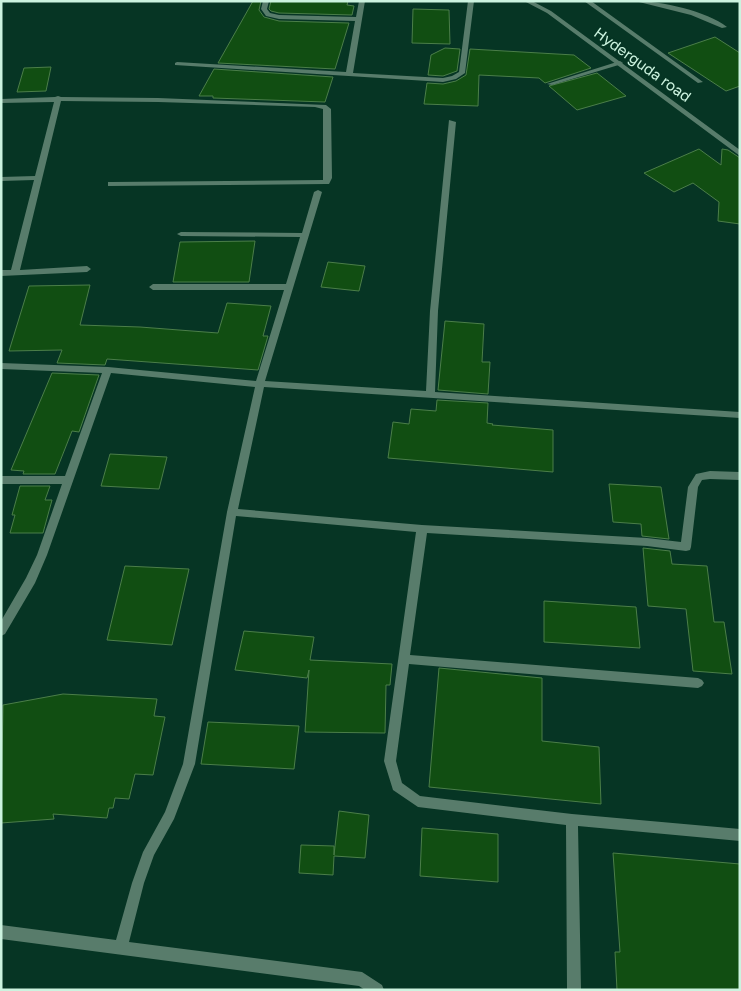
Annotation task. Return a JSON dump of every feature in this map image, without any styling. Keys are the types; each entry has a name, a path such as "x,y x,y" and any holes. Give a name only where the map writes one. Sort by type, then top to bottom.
{"street":[{"path":"266,1 264,9 268,15 273,16 358,19"},
{"path":"349,75 362,1"},
{"path":"177,64 443,80 454,78 462,73 471,1"},
{"name":"Hyderguda road","path":"527,1 549,12 740,154"},
{"path":"587,1 700,82"},
{"path":"638,1 691,12 706,17 724,27"},
{"path":"550,84 620,63"},
{"path":"1,101 58,98 314,105 324,106 327,109 328,178 326,182 111,184"},
{"path":"15,272 58,98"},
{"path":"430,394 434,311 452,122"},
{"path":"1,179 39,178"},
{"path":"121,948 138,882 149,852 170,815 189,764 232,512 260,384 318,192"},
{"path":"181,234 304,235"},
{"path":"1,272 87,269"},
{"path":"153,287 290,287"},
{"path":"1,366 108,370 260,384 740,415"},
{"path":"1,631 31,580 108,370"},
{"path":"232,512 422,529 686,546 693,487 698,477 710,474 740,476"},
{"path":"1,480 69,480"},
{"path":"422,529 390,761 397,786 418,800 572,820 740,835"},
{"path":"403,659 698,683"},
{"path":"572,820 574,990"},
{"path":"1,932 362,979 377,990"}],"building":[{"path":"253,1 261,1 259,10 264,17 279,21 349,23 335,69 218,63"},
{"path":"271,1 348,1 347,5 354,6 352,15 279,13 269,9"},
{"path":"413,9 449,10 450,44 412,43"},
{"path":"715,37 740,53 740,86 726,91 668,53"},
{"path":"445,48 460,49 457,71 443,76 428,75 431,55"},
{"path":"470,49 574,55 591,68 545,83 539,78 479,75 478,106 424,104 427,83 443,84 456,81 466,75"},
{"path":"51,67 46,91 17,92 24,68"},
{"path":"214,69 333,77 325,102 199,96"},
{"path":"597,73 626,96 577,110 549,86"},
{"path":"699,149 721,165 722,149 728,150 740,158 740,224 718,221 719,202 693,183 674,192 644,173"},
{"path":"255,241 249,282 173,282 180,242"},
{"path":"328,262 365,266 359,291 321,287"},
{"path":"90,285 80,325 218,333 227,303 271,306 263,336 268,336 258,370 107,359 105,365 57,363 62,350 9,351 29,286"},
{"path":"445,321 484,324 482,362 490,362 488,394 438,390"},
{"path":"52,373 99,375 79,432 72,431 55,474 23,474 24,471 11,470"},
{"path":"437,400 488,403 487,423 492,425 553,430 553,472 388,458 393,422 409,424 411,409 436,411"},
{"path":"110,454 167,457 159,489 101,486"},
{"path":"609,484 661,487 669,539 642,536 641,524 613,522"},
{"path":"20,486 50,486 45,500 52,500 43,533 10,533 15,515 12,515"},
{"path":"643,548 670,551 672,564 707,566 714,622 724,622 732,674 693,671 686,609 648,606"},
{"path":"125,566 189,569 172,645 107,640"},
{"path":"544,601 636,607 640,648 544,642"},
{"path":"244,631 314,637 310,660 392,664 390,685 386,685 385,733 305,732 309,670 307,678 235,670"},
{"path":"439,668 542,678 542,741 599,747 601,804 429,787"},
{"path":"63,694 157,699 154,716 165,717 153,775 135,774 129,799 115,798 113,808 109,808 107,818 53,814 54,819 1,823 3,705"},
{"path":"208,722 299,726 294,769 201,764"},
{"path":"339,811 369,815 365,858 334,856 333,875 299,873 301,845 334,846 334,855"},
{"path":"422,828 498,834 498,882 420,876"},
{"path":"613,853 740,864 740,990 617,990 615,952 620,952"}]}
